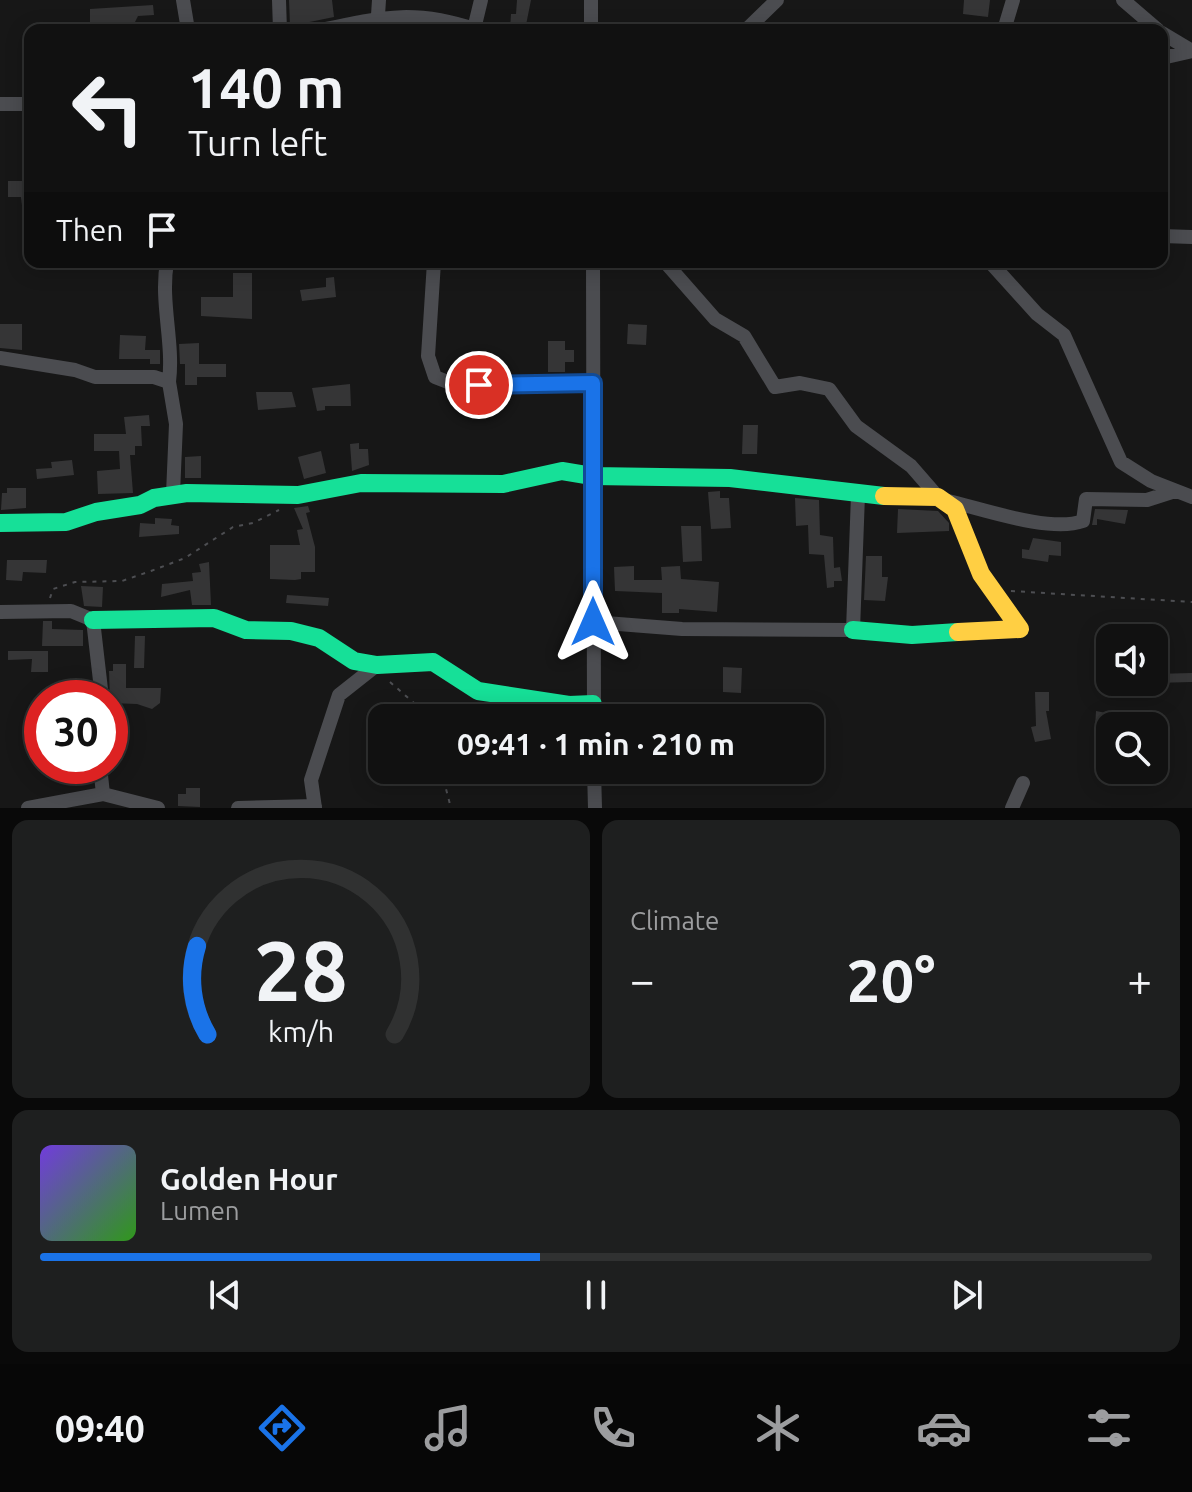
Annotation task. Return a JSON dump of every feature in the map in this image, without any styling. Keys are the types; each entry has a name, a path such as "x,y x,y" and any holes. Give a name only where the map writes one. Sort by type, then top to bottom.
{"street":[{"path":"183,0 187,24"},
{"path":"279,0 280,24"},
{"path":"379,0 378,24 425,15 455,24"},
{"path":"476,24 481,0"},
{"path":"591,0 591,24"},
{"path":"752,24 777,0"},
{"path":"1006,24 1013,0"},
{"path":"1123,0 1152,24"},
{"path":"1168,36 1192,51"},
{"path":"1168,57 1192,51"},
{"path":"0,104 24,104"},
{"path":"1168,236 1192,237"},
{"path":"166,268 164,282 171,365 169,382 176,424 173,494"},
{"path":"434,268 428,356 435,377 458,386 593,383"},
{"path":"593,268 594,704"},
{"path":"593,622 682,629 853,630 912,635 1020,629 977,566 967,528 943,499 911,466 856,426 829,389 800,383 775,387 744,336 715,319 670,268"},
{"path":"995,268 1037,314 1067,339 1121,462 1151,481 1192,497"},
{"path":"0,358 75,370 95,377 154,377 169,382"},
{"path":"0,523 66,522 173,494 303,494 361,483 503,484 562,471 592,476 717,477 814,485 858,495 943,499 1032,520 1071,524 1083,521 1086,499 1147,500 1175,491"},
{"path":"853,630 858,495"},
{"path":"0,612 71,611 93,620 214,618 246,630 300,632 322,639 346,659 374,668 433,662 450,670 474,690 563,704"},
{"path":"93,620 100,680"},
{"path":"238,808 315,807 311,780 337,699 374,668"},
{"path":"1012,808 1023,783"},
{"path":"102,784 103,794"},
{"path":"594,784 595,808"},
{"path":"28,808 103,794 141,807 158,808"}],"path":[{"path":"51,611 53,589 75,582 107,584 151,571 185,558 233,527 253,523 274,513 303,494"},
{"path":"991,587 1038,594 1192,602"},
{"path":"374,668 418,704"},
{"path":"445,784 451,808"}],"building":[{"path":"289,0 332,0 334,17 290,24"},
{"path":"517,0 531,0 526,24 510,24 511,14 516,14"},
{"path":"964,0 990,0 988,17 963,14"},
{"path":"153,5 154,15 138,16 134,24 90,24 90,9"},
{"path":"8,181 24,181 24,222 21,197 8,197"},
{"path":"233,273 252,273 252,319 201,316 201,297 233,297"},
{"path":"334,277 336,297 302,301 300,290 326,287 326,278"},
{"path":"0,324 22,324 22,350 0,348"},
{"path":"628,324 647,325 646,345 627,344"},
{"path":"120,335 146,336 145,350 160,350 160,364 150,364 150,359 119,359"},
{"path":"548,341 565,341 565,350 574,350 574,362 565,362 565,372 548,372"},
{"path":"199,343 199,364 226,364 226,377 197,377 197,385 185,385 185,364 180,364 179,344"},
{"path":"350,384 351,406 325,406 325,410 317,411 312,388"},
{"path":"256,392 292,392 296,407 258,410"},
{"path":"149,415 150,426 141,426 142,446 135,446 135,455 130,455 133,493 98,494 97,471 120,469 119,451 94,451 94,434 126,434 124,417"},
{"path":"743,425 758,425 757,454 742,454"},
{"path":"359,443 359,449 368,449 369,465 352,471 350,444"},
{"path":"321,451 326,473 304,479 298,457"},
{"path":"201,456 201,478 185,478 185,457"},
{"path":"72,460 74,475 37,479 36,469 52,468 51,462"},
{"path":"7,488 26,488 26,508 1,510 2,493 7,493"},
{"path":"720,491 720,498 729,498 731,528 711,529 708,492"},
{"path":"795,498 819,500 820,535 833,537 834,568 840,567 842,581 834,581 834,587 827,588 824,555 809,554 808,525 796,526"},
{"path":"308,506 310,512 306,513 315,547 315,572 301,572 301,579 295,580 270,579 270,545 300,545 297,530 303,529 294,508"},
{"path":"898,509 938,511 949,523 949,531 897,533"},
{"path":"1095,509 1128,510 1125,524 1097,519 1097,525 1092,525"},
{"path":"155,518 172,519 171,525 179,526 179,534 139,537 140,523 155,524"},
{"path":"681,526 701,526 702,561 683,562"},
{"path":"1033,538 1061,542 1061,556 1049,555 1048,562 1022,558 1022,549 1029,550"},
{"path":"866,556 882,556 882,577 888,577 885,601 864,600"},
{"path":"7,560 47,560 46,573 23,572 22,581 6,580"},
{"path":"209,562 211,605 192,605 190,590 161,597 162,584 193,581 192,573 201,572 199,564"},
{"path":"634,566 634,580 662,580 661,567 680,566 681,579 719,582 717,612 679,609 679,613 662,613 662,593 615,591 614,567"},
{"path":"81,586 103,587 102,607 84,606"},
{"path":"287,595 329,598 328,606 286,603"},
{"path":"43,621 52,621 52,629 83,630 83,646 42,646"},
{"path":"135,636 145,636 144,668 134,668"},
{"path":"8,651 48,651 48,672 31,672 32,659 8,660"},
{"path":"113,664 126,664 126,680 109,680 109,671 113,671"},
{"path":"723,667 742,668 741,693 723,692"},
{"path":"1192,673 1192,682 1168,683 1168,674"},
{"path":"128,688 161,688 160,703 152,709 128,704"},
{"path":"1035,692 1049,692 1049,711 1046,711 1051,739 1035,742 1031,727 1036,726"},
{"path":"186,788 200,788 200,807 178,806 178,794 186,794"}],"traffic: fast":[{"path":"0,523 66,522 96,512 140,505 154,498 187,493 298,495 361,483 503,484 562,471 592,476 730,478 884,496"},
{"path":"93,620 214,618 246,630 291,631 319,638 354,661 377,665 433,662 478,691 562,704"},
{"path":"853,630 912,635 958,632"}],"traffic: slow":[{"path":"884,496 938,497 955,509 981,574 1020,629 958,632"}],"route":[{"path":"479,385 593,383 593,622"}]}
